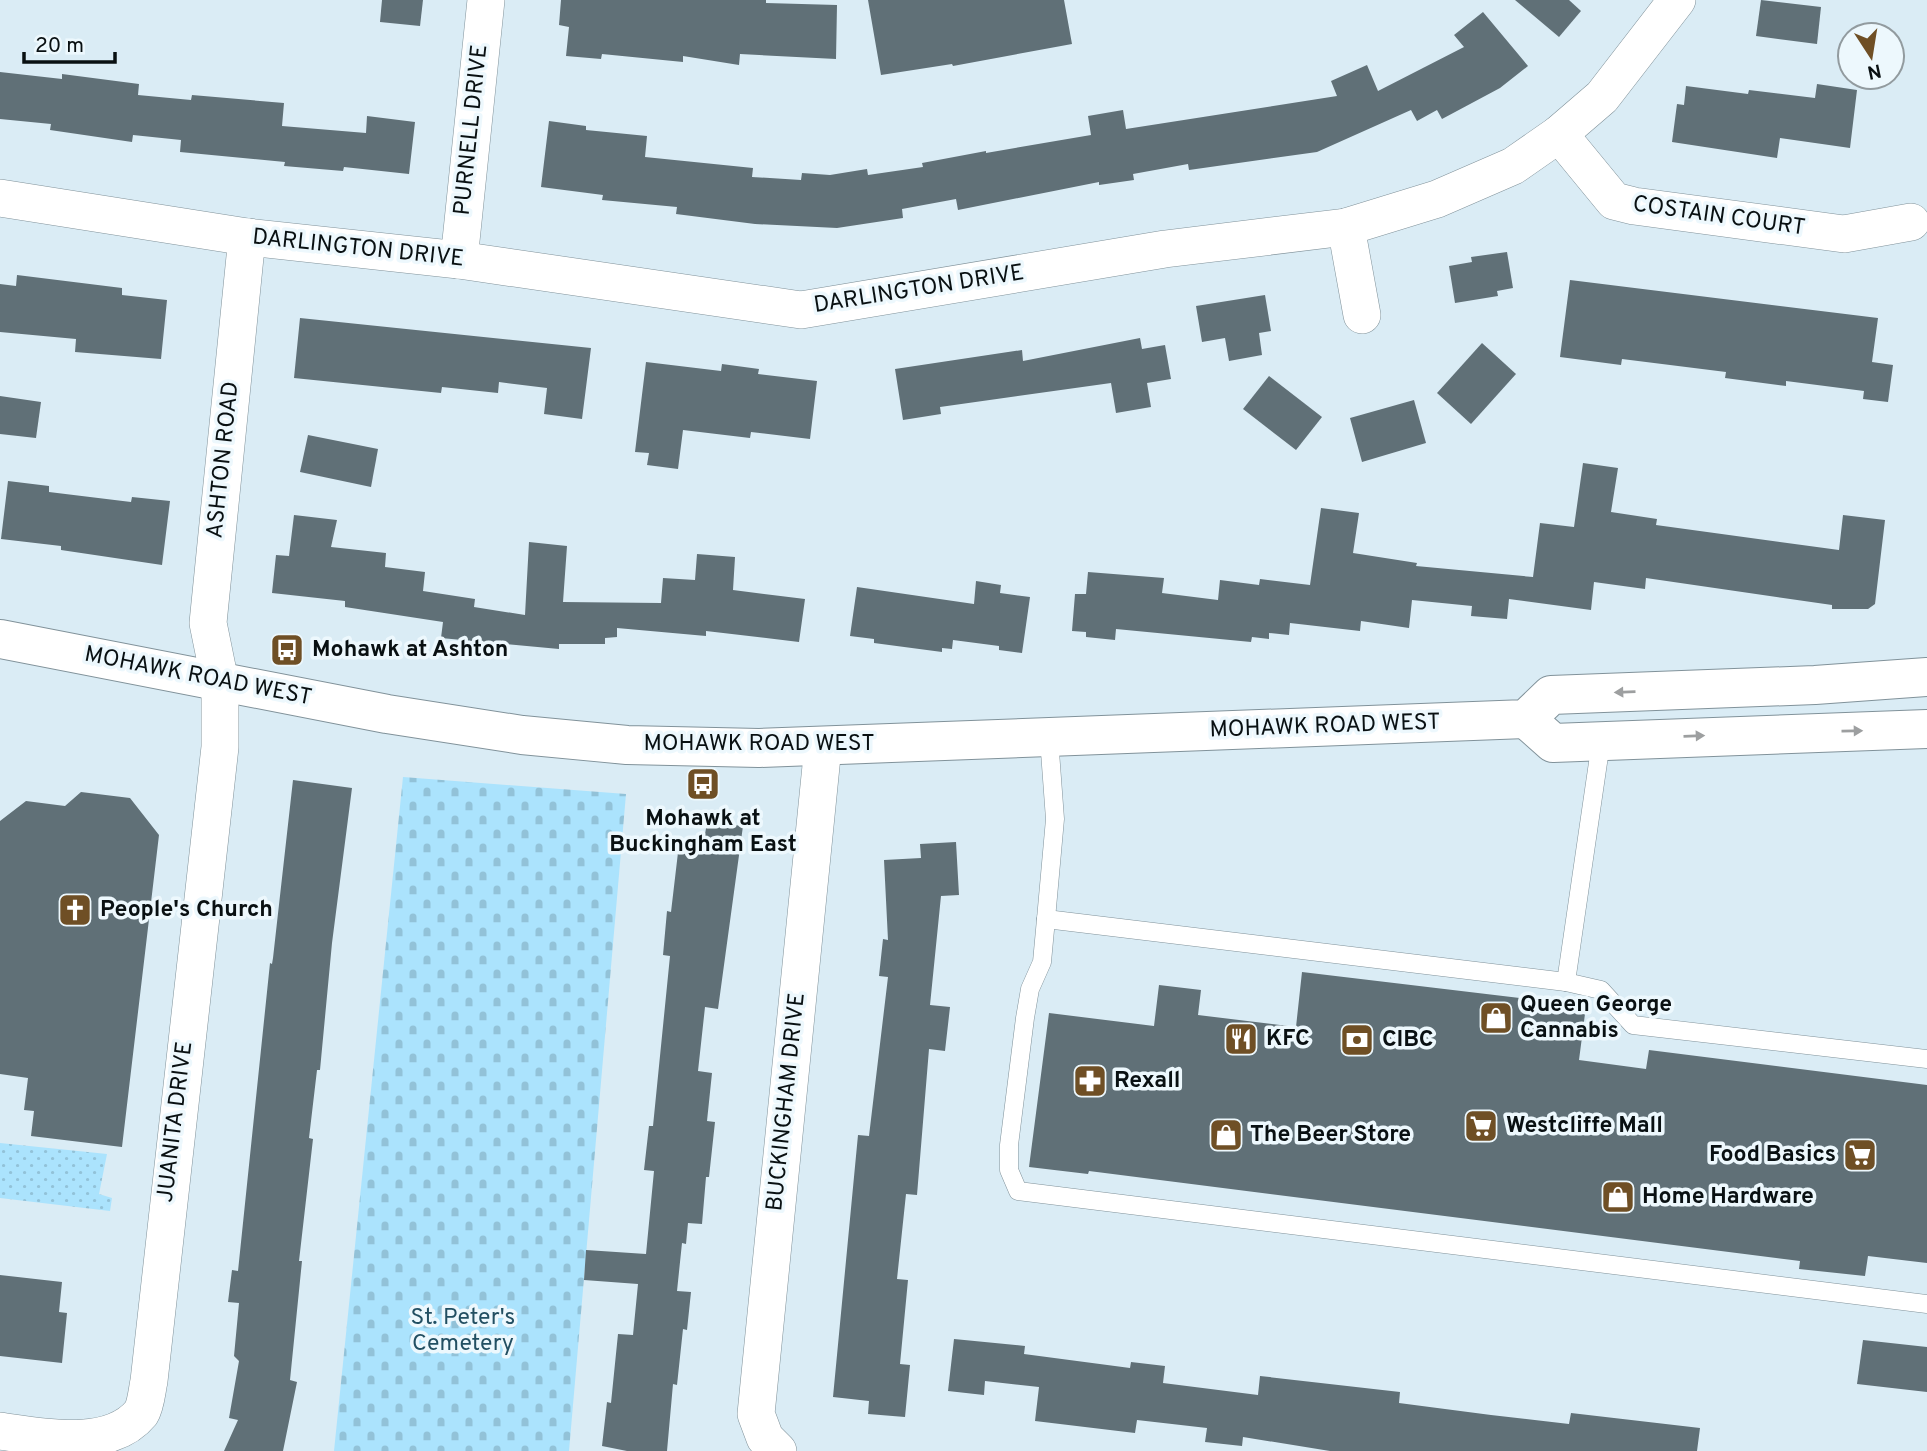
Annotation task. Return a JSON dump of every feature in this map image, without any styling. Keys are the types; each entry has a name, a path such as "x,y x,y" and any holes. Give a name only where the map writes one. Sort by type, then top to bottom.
{"main road":[{"name":"MOHAWK ROAD WEST","path":"0,639 387,714 546,738 627,745 759,748 1526,719"},
{"path":"1927,677 1815,685 1551,695 1526,719 1553,743 1927,729"},
{"path":"1601,742 1613,729 1657,715 1815,685"}],"street":[{"name":"PURNELL DRIVE","path":"459,260 486,0"},
{"name":"DARLINGTON DRIVE","path":"0,198 247,237 459,260 802,310 1165,249 1346,227 1437,199 1513,166 1559,134 1602,97 1677,0"},
{"name":"COSTAIN COURT","path":"1559,134 1614,201 1624,204 1844,234 1911,222"},
{"path":"1346,227 1362,315"},
{"name":"ASHTON ROAD","path":"220,682 208,623 247,237"},
{"name":"JUANITA DRIVE","path":"0,1431 72,1441 113,1435 141,1412 149,1381 164,1222 216,791 220,747 220,682"},
{"name":"BUCKINGHAM DRIVE","path":"778,1451 765,1438 757,1414 823,746"}],"lane":[{"path":"1049,738 1055,819 1042,962 1030,989 1009,1145 1009,1170 1018,1191 1927,1304"},
{"path":"1566,982 1601,742"},
{"path":"1046,919 1566,982 1601,990 1633,1026 1927,1059"}],"green space":[{"name":"St. Peter's Cemetery","path":"403,777 626,794 569,1451 334,1451"},
{"path":"0,1143 107,1154 99,1194 112,1198 110,1211 0,1198"}],"building":[{"path":"382,0 423,0 420,26 380,22"},
{"path":"561,0 766,0 766,3 837,5 836,59 740,54 739,65 683,56 683,62 602,54 601,59 566,56 569,27 559,25"},
{"path":"868,0 1064,0 1072,44 953,66 952,64 881,75"},
{"path":"1515,0 1569,0 1581,11 1559,37"},
{"path":"1761,0 1821,7 1817,44 1756,36"},
{"path":"1483,12 1528,66 1500,88 1442,119 1437,110 1417,121 1411,110 1317,152 1189,170 1188,164 1133,174 1134,180 1099,185 1099,182 958,210 956,199 902,209 903,218 837,228 755,224 676,214 677,207 602,200 603,195 541,187 549,121 586,126 586,130 647,136 645,157 753,168 752,177 801,180 802,173 830,175 867,169 868,175 923,167 922,163 986,151 1091,135 1088,116 1123,110 1126,129 1337,96 1331,81 1367,65 1378,91 1464,47 1454,35"},
{"path":"0,72 62,79 62,74 139,84 138,95 191,100 192,95 284,103 282,126 366,133 367,116 415,122 409,174 344,167 343,171 284,166 285,162 180,152 181,140 133,135 132,142 50,130 51,124 0,119"},
{"path":"1817,84 1836,87 1836,91 1857,91 1850,148 1780,138 1777,158 1672,142 1677,104 1684,105 1686,86 1748,94 1749,90 1815,98"},
{"path":"1507,252 1513,288 1497,291 1498,296 1455,303 1449,266 1472,262 1471,257"},
{"path":"17,275 122,288 122,295 167,300 161,359 75,352 76,339 0,332 0,284 16,286"},
{"path":"1570,280 1878,318 1872,362 1893,365 1888,402 1863,399 1864,391 1786,381 1786,386 1725,378 1726,372 1622,359 1621,365 1560,357"},
{"path":"1265,295 1271,331 1259,333 1262,355 1229,361 1225,338 1202,342 1196,306"},
{"path":"300,318 591,348 582,419 544,414 547,388 499,382 498,393 442,387 441,393 294,378"},
{"path":"1140,338 1142,349 1165,345 1171,379 1147,383 1151,407 1116,413 1111,383 940,407 941,414 903,420 895,369 1022,350 1023,361"},
{"path":"1482,343 1516,374 1471,424 1437,393"},
{"path":"646,362 721,371 722,364 759,369 758,374 817,381 810,439 751,432 750,438 683,430 678,469 647,465 649,453 635,452"},
{"path":"1269,376 1322,417 1296,450 1243,409"},
{"path":"0,396 41,402 36,438 0,434"},
{"path":"1414,400 1426,443 1362,462 1350,418"},
{"path":"308,435 378,449 371,487 300,472"},
{"path":"1583,463 1618,468 1611,512 1657,519 1656,525 1839,550 1843,515 1885,520 1875,604 1868,609 1832,609 1832,605 1646,578 1645,589 1594,582 1591,610 1509,599 1507,619 1471,616 1472,606 1412,600 1409,628 1361,621 1360,631 1290,623 1289,635 1269,633 1269,639 1252,637 1251,642 1116,629 1115,640 1086,637 1086,632 1072,631 1075,594 1086,594 1088,572 1164,578 1162,593 1218,600 1220,580 1259,585 1260,579 1310,585 1321,508 1359,513 1353,553 1417,563 1416,566 1533,577 1540,523 1574,527"},
{"path":"8,481 49,486 49,492 131,502 132,497 170,501 162,565 61,550 61,546 1,539"},
{"path":"294,515 337,520 331,547 386,553 385,567 425,572 423,591 475,599 474,607 525,615 529,542 567,546 563,602 661,603 663,578 695,580 697,554 735,557 733,590 805,599 799,642 706,631 706,636 617,628 617,637 605,638 605,644 559,644 559,649 441,638 443,622 345,607 345,601 272,593 276,555 289,556"},
{"path":"976,581 1001,585 1000,593 1030,597 1022,653 999,650 999,646 953,640 952,649 942,648 942,652 874,643 874,639 850,636 857,587 974,604"},
{"path":"293,780 352,788 332,943 320,1070 317,1070 309,1138 313,1139 299,1261 302,1261 290,1380 297,1382 283,1451 224,1451 238,1420 229,1418 239,1361 234,1356 239,1303 228,1302 232,1270 238,1271 270,963 272,964 273,958"},
{"name":"People's Church","path":"81,792 130,798 159,835 122,1147 31,1136 34,1111 24,1110 28,1078 0,1074 0,821 26,801 65,806"},
{"path":"707,822 743,826 718,1009 705,1007 698,1071 712,1073 707,1121 715,1122 709,1177 706,1177 702,1224 688,1223 686,1244 682,1243 677,1291 691,1292 687,1330 683,1329 677,1385 673,1384 667,1451 627,1451 602,1446 607,1402 611,1403 618,1334 633,1335 638,1284 584,1280 586,1250 646,1254 654,1171 644,1170 649,1126 653,1126 670,956 663,955 667,911 671,912 679,844 703,847"},
{"path":"956,842 959,895 941,896 930,1005 950,1007 945,1051 929,1049 917,1195 906,1194 897,1279 908,1280 900,1364 910,1365 905,1417 868,1414 869,1401 833,1397 858,1135 869,1136 888,977 879,976 883,939 888,940 884,860 921,858 920,844"},
{"name":"Westcliffe Mall","path":"1302,972 1586,1006 1579,1060 1646,1069 1649,1050 1927,1085 1927,1263 1868,1256 1865,1276 1799,1269 1800,1261 1089,1171 1088,1174 1029,1167 1049,1013 1154,1026 1159,985 1201,990 1198,1015 1296,1027"},
{"path":"0,1275 62,1282 59,1312 67,1313 62,1363 0,1356"},
{"path":"954,1339 1025,1346 1024,1354 1130,1368 1131,1362 1165,1366 1163,1383 1258,1395 1260,1376 1400,1392 1399,1403 1491,1415 1569,1424 1571,1413 1700,1428 1697,1451 1330,1451 1243,1437 1242,1446 1205,1442 1207,1428 1137,1420 1135,1433 1035,1421 1039,1387 985,1381 984,1395 948,1391"},
{"path":"1863,1340 1927,1347 1927,1392 1857,1384"}],"place":[{"name":"Mohawk at Ashton","path":"287,650"},
{"name":"Mohawk at Buckingham East","path":"703,784"},
{"name":"People's Church","path":"75,910"},
{"name":"Queen George Cannabis","path":"1496,1018"},
{"name":"KFC","path":"1241,1039"},
{"name":"CIBC","path":"1357,1040"},
{"name":"Rexall","path":"1090,1081"},
{"name":"Westcliffe Mall","path":"1481,1126"},
{"name":"The Beer Store","path":"1226,1135"},
{"name":"Food Basics","path":"1860,1155"},
{"name":"Home Hardware","path":"1618,1197"}]}
